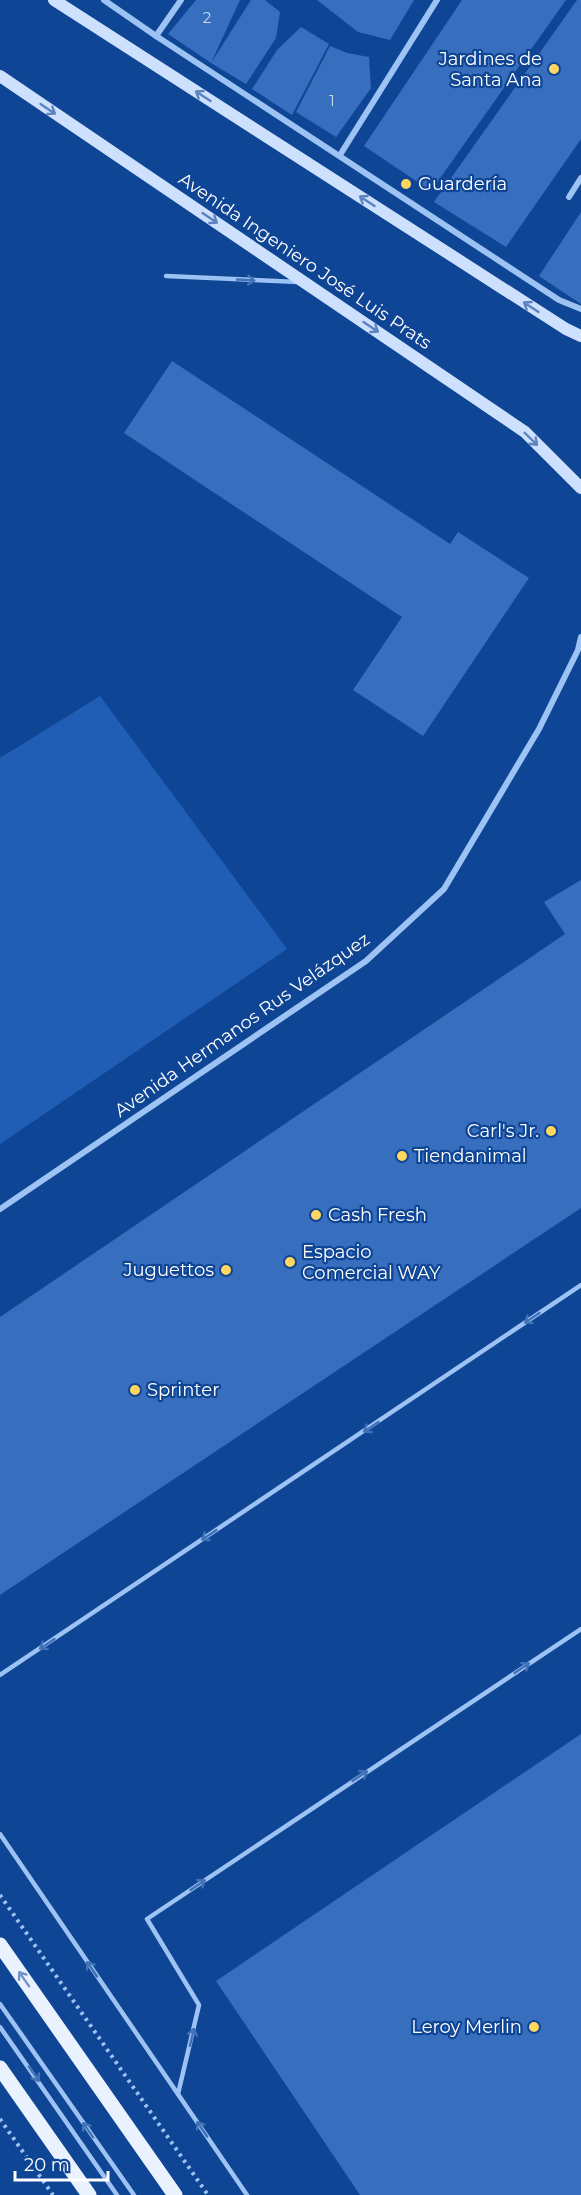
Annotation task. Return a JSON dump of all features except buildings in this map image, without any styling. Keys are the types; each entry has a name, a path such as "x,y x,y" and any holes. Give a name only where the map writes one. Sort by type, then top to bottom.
{"main road":[{"path":"54,0 566,329 581,336"},
{"name":"Avenida Ingeniero José Luis Prats","path":"0,76 525,432 581,488"},
{"path":"0,1945 175,2195"},
{"path":"0,2068 89,2195"}],"street":[{"path":"104,0 559,300 581,309"},
{"path":"156,36 181,0"},
{"path":"340,155 437,0"},
{"path":"569,196 581,178"},
{"name":"Avenida Hermanos Rus Velázquez","path":"0,1209 366,961 444,889 539,729 580,648 581,637"}],"lane":[{"path":"166,276 306,282"},
{"path":"0,1675 581,1285"},
{"path":"178,2094 199,2005 147,1919 581,1629"},
{"path":"0,1834 247,2195"},
{"path":"0,2004 134,2195"},
{"path":"0,2027 117,2195"}],"path":[{"path":"0,1895 208,2195"},
{"path":"0,2118 53,2195"}],"shaded area":[{"path":"100,696 287,949 0,1144 0,758"}],"place":[{"name":"Jardines de Santa Ana","path":"554,69"},
{"name":"Guardería","path":"406,184"},
{"name":"Carl's Jr.","path":"551,1131"},
{"name":"Tiendanimal","path":"402,1156"},
{"name":"Cash Fresh","path":"316,1215"},
{"name":"Espacio Comercial WAY","path":"290,1262"},
{"name":"Juguettos","path":"226,1270"},
{"name":"Sprinter","path":"135,1390"},
{"name":"Leroy Merlin","path":"534,2027"}]}
